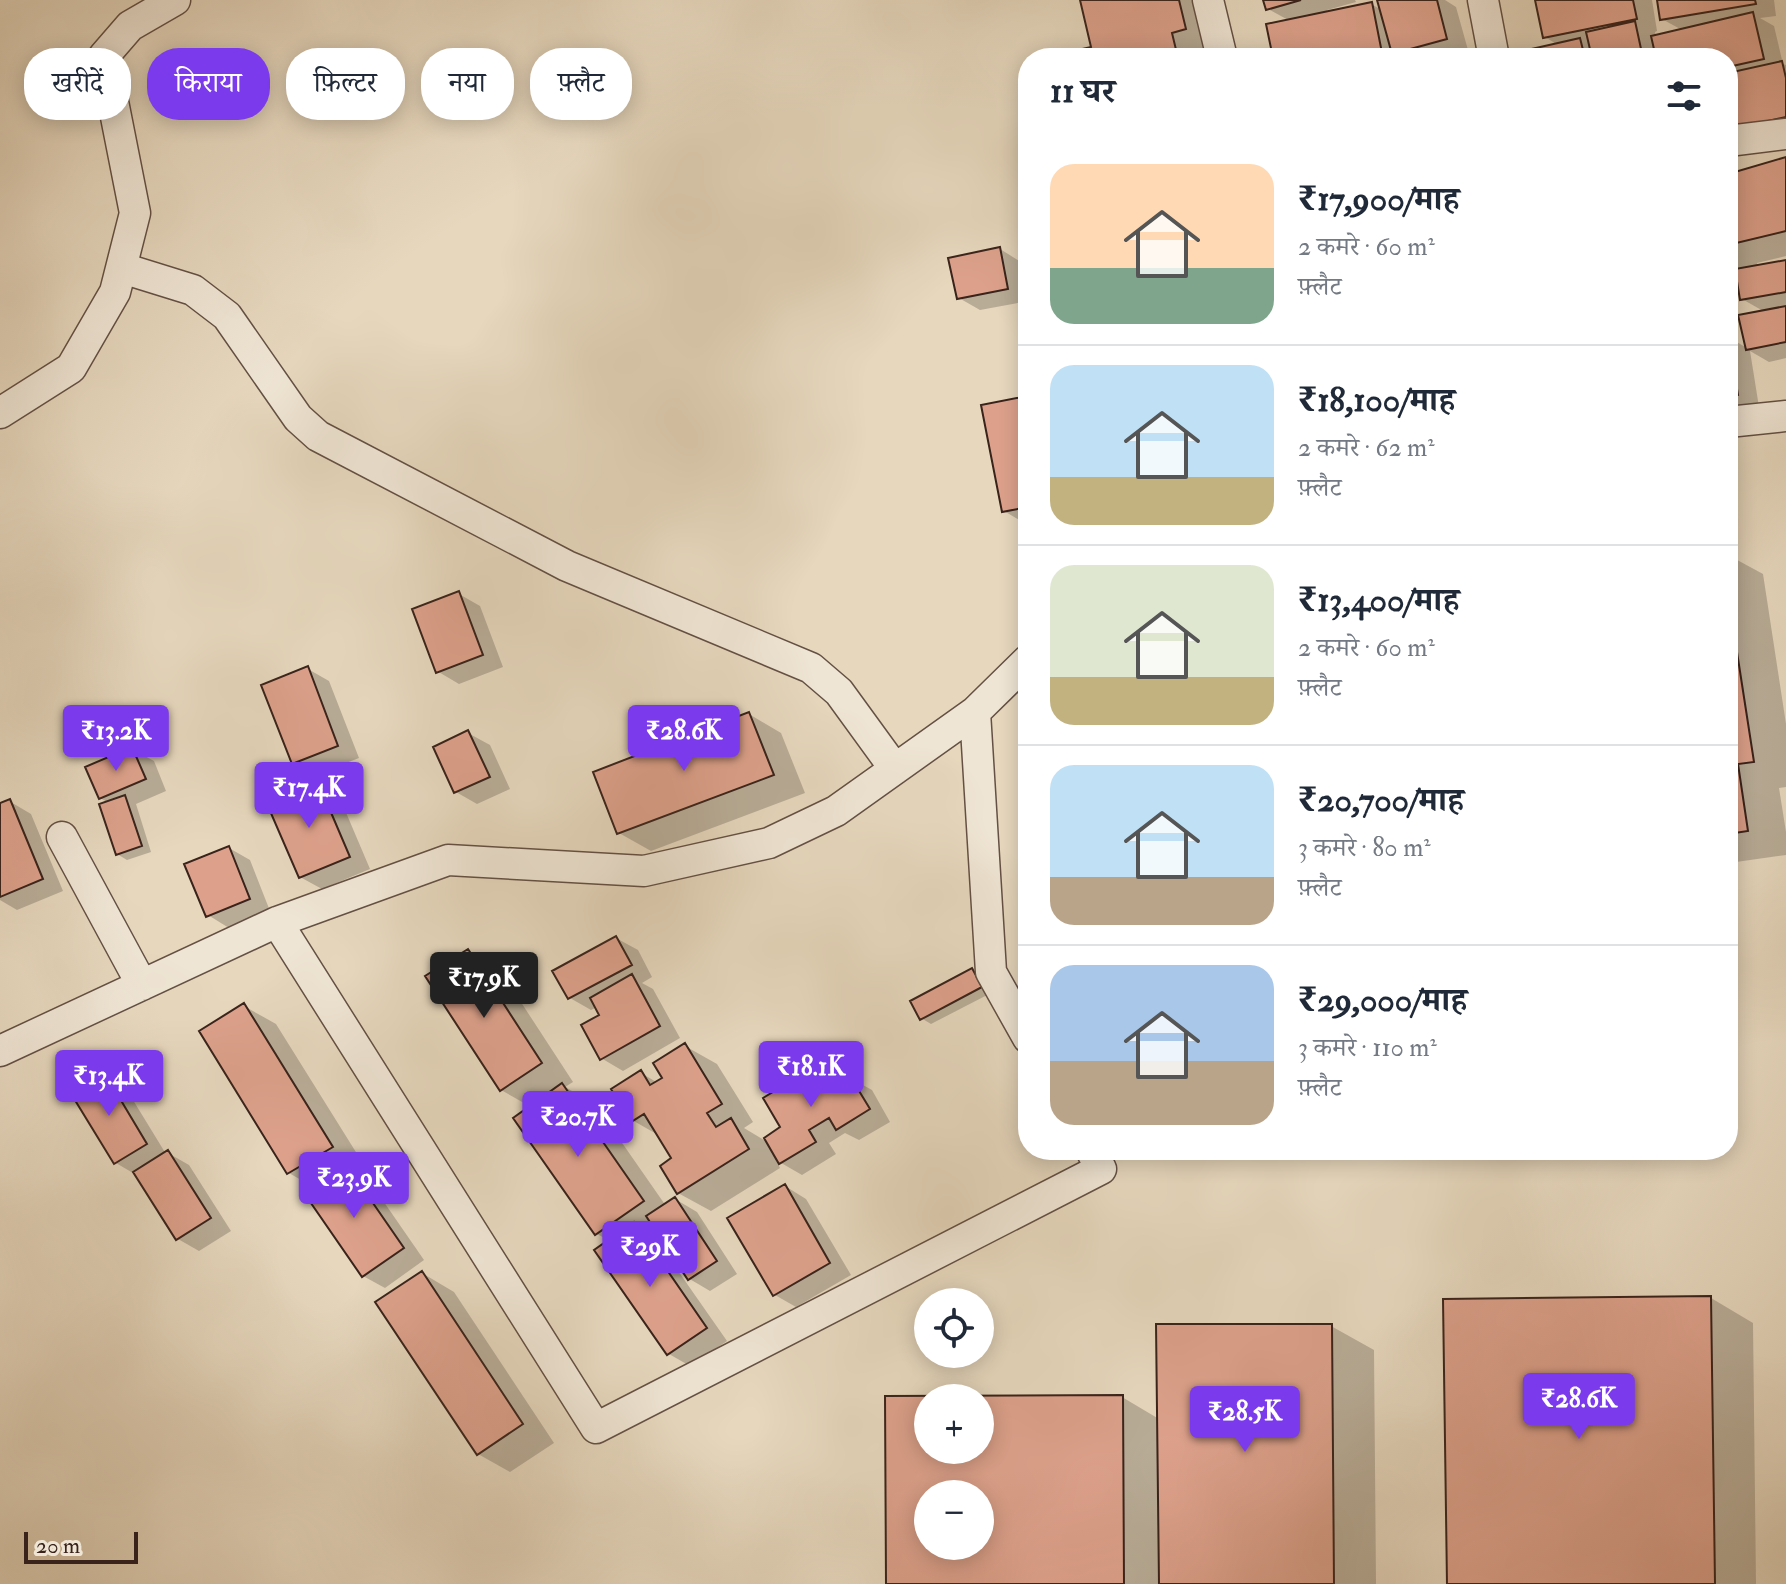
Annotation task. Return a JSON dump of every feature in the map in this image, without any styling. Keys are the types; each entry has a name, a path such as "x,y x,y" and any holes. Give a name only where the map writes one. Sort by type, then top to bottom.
{"street":[{"path":"1208,0 1220,48"},
{"path":"1483,0 1492,48"},
{"path":"0,413 71,368 115,292 135,213 104,56 152,13"},
{"path":"1738,140 1786,134"},
{"path":"122,268 193,290 227,316 298,418 318,436 567,566 811,668 839,692 895,769"},
{"path":"1738,421 1786,416"},
{"path":"0,1051 277,922 448,860 644,871 769,843 836,811 975,712 1018,670"},
{"path":"975,712 991,972 1018,1020"},
{"path":"62,837 142,985"},
{"path":"277,922 596,1428 1101,1169 1096,1160"}],"building":[{"path":"1080,0 1179,0 1186,29 1172,33 1176,48 1087,48 1091,47"},
{"path":"1263,0 1301,0 1266,10"},
{"path":"1377,0 1437,0 1447,39 1414,48 1390,48"},
{"path":"1535,0 1633,0 1637,19 1543,38"},
{"path":"1657,0 1755,0 1756,4 1660,20"},
{"path":"1372,2 1381,48 1271,48 1266,24"},
{"path":"1753,12 1764,59 1738,65 1738,48 1654,48 1651,36"},
{"path":"1635,21 1641,48 1590,48 1586,32"},
{"path":"1580,38 1582,48 1536,48"},
{"path":"1782,61 1786,78 1786,117 1738,128 1738,71"},
{"path":"1786,157 1786,231 1738,243 1738,171"},
{"path":"1000,247 1008,289 957,299 948,258"},
{"path":"1786,260 1786,292 1740,300 1738,268"},
{"path":"1786,306 1786,342 1746,350 1738,315"},
{"path":"1018,398 1018,509 1002,512 981,405"},
{"path":"459,591 483,655 436,673 412,609"},
{"path":"1738,659 1754,762 1738,764"},
{"path":"308,666 338,746 292,764 261,685"},
{"path":"749,712 774,775 617,834 593,772"},
{"path":"468,730 490,777 454,793 433,747"},
{"path":"132,747 146,779 99,799 85,767"},
{"path":"1738,764 1748,831 1738,832"},
{"path":"318,782 350,857 299,878 267,804"},
{"path":"125,795 142,846 116,855 99,804"},
{"path":"10,799 43,879 0,897 0,803"},
{"path":"229,846 250,899 206,917 184,864"},
{"path":"616,936 632,965 568,999 552,971"},
{"path":"468,949 542,1063 500,1091 425,976"},
{"path":"972,968 982,987 920,1020 910,1001"},
{"path":"632,974 660,1026 600,1060 581,1025 599,1015 590,998"},
{"path":"244,1003 333,1147 287,1174 199,1031"},
{"path":"685,1043 722,1104 707,1113 716,1127 731,1118 749,1149 677,1194 660,1166 671,1158 644,1114 631,1122 611,1089 641,1070 650,1085 662,1078 653,1063"},
{"path":"824,1061 837,1083 850,1076 870,1109 836,1130 829,1118 809,1130 816,1142 779,1164 764,1138 780,1127 763,1098"},
{"path":"104,1072 147,1144 114,1164 70,1092"},
{"path":"562,1083 644,1201 595,1235 513,1118"},
{"path":"168,1150 211,1218 176,1240 133,1172"},
{"path":"346,1164 404,1248 362,1277 304,1193"},
{"path":"785,1184 830,1263 773,1296 727,1218"},
{"path":"675,1197 717,1261 688,1280 646,1216"},
{"path":"634,1222 707,1328 667,1355 594,1250"},
{"path":"422,1271 523,1424 477,1455 375,1302"},
{"path":"1711,1296 1715,1584 1447,1584 1443,1299"},
{"path":"1156,1324 1332,1324 1334,1584 1159,1584"},
{"path":"1123,1395 1124,1584 886,1584 885,1396 914,1396 914,1464 994,1464 994,1396"}]}
